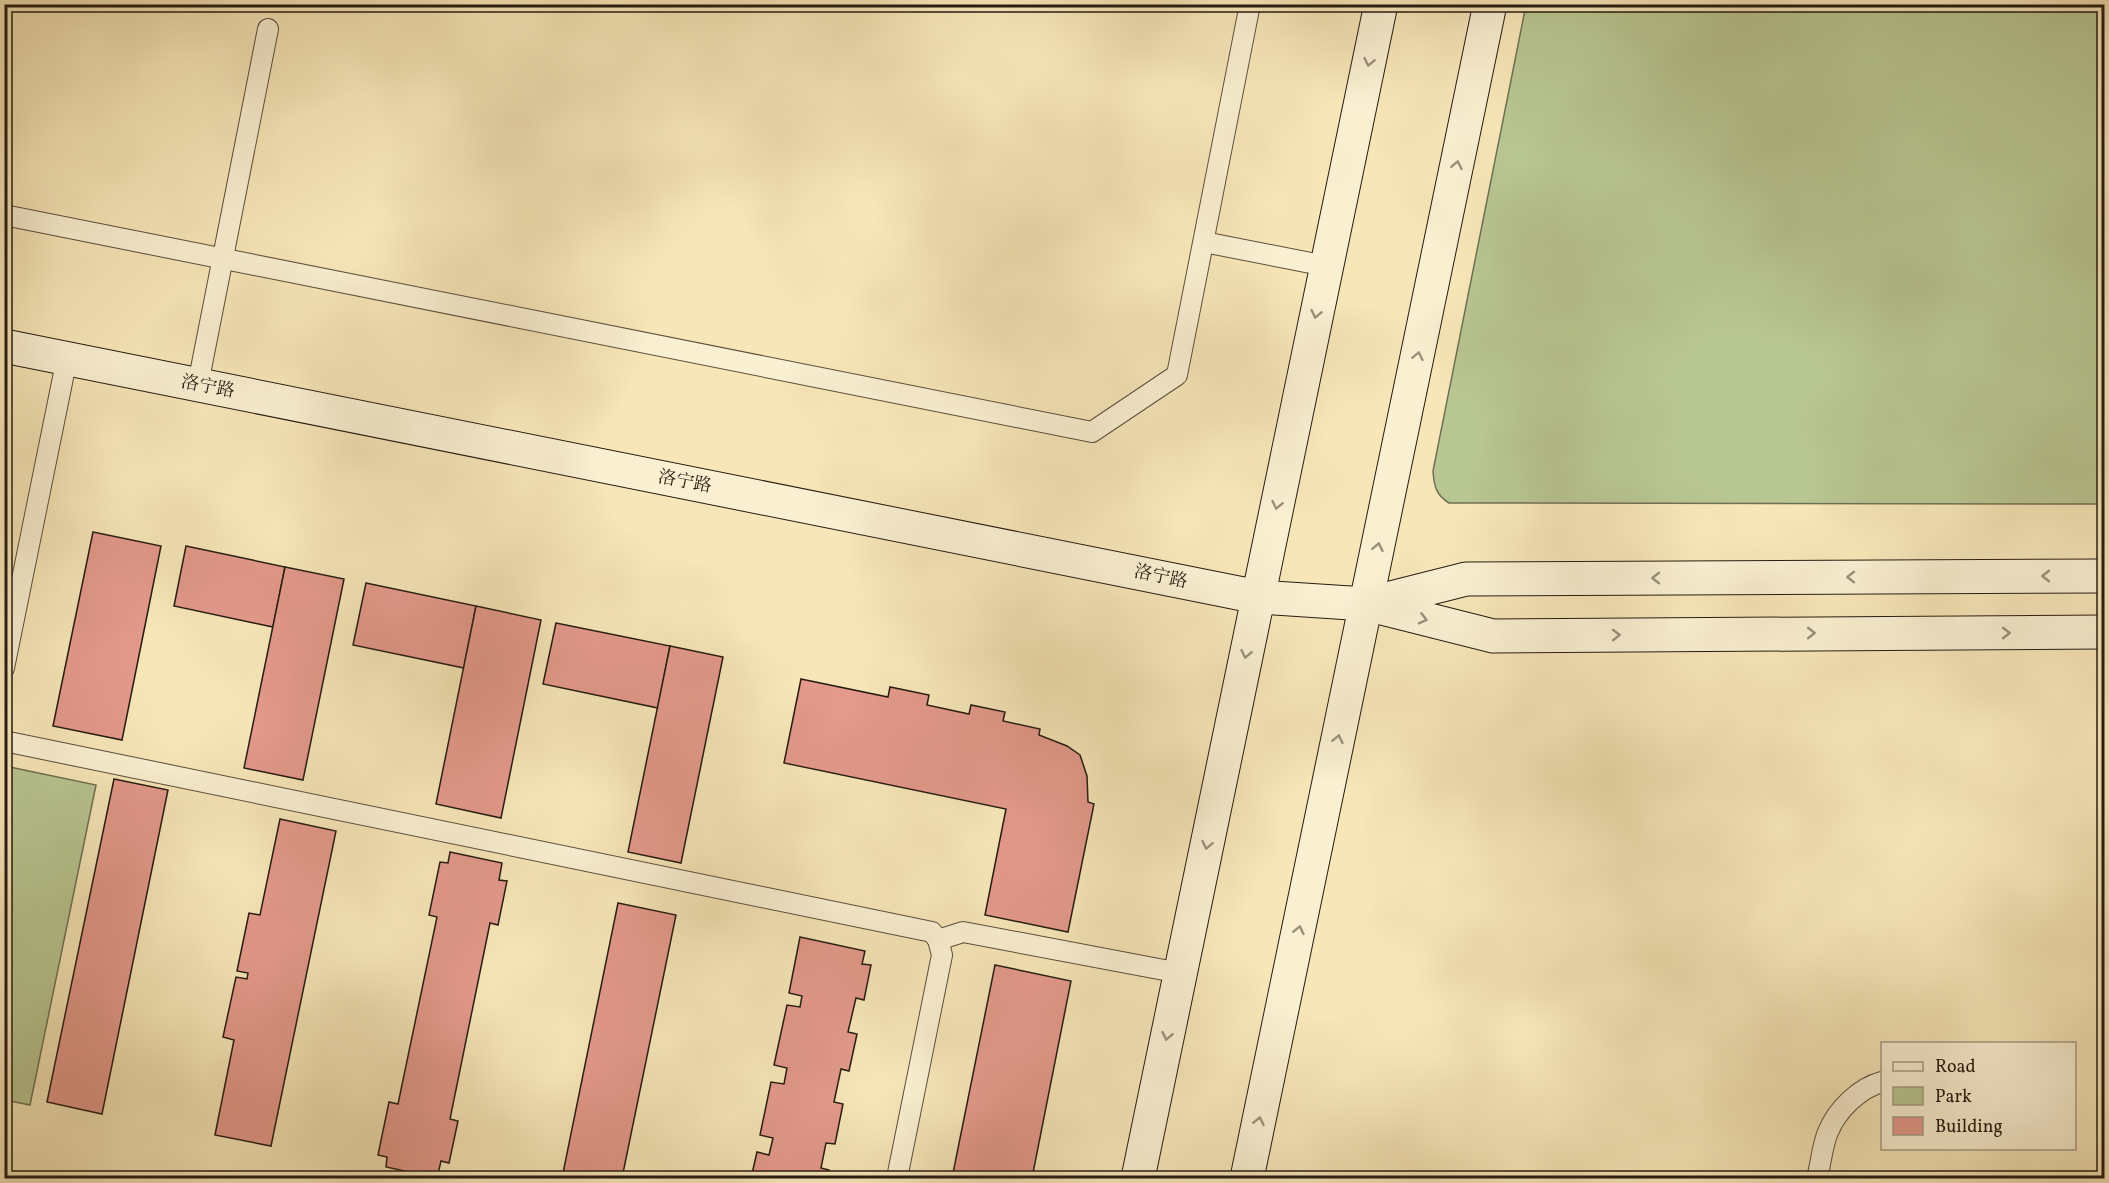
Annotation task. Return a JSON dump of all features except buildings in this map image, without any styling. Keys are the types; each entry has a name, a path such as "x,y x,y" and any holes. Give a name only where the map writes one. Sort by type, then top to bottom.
{"main road":[{"path":"1138,1179 1381,4"},
{"path":"1247,1179 1490,4"},
{"name":"洛宁路","path":"4,346 1258,597 1366,604"},
{"path":"1366,604 1466,579 2104,576"},
{"path":"1366,604 1493,636 2104,632"}],"lane":[{"path":"4,215 1092,432 1177,375 1250,4"},
{"path":"198,384 268,29"},
{"path":"1204,242 1326,266"},
{"path":"4,668 67,358"},
{"path":"4,741 932,932 938,940 942,955 897,1179"},
{"path":"938,940 963,932 1180,973"},
{"path":"1817,1179 1828,1132 1844,1107 1863,1090 1881,1082"}],"green space":[{"path":"1526,5 2104,5 2104,504 1449,503 1441,497 1436,490 1433,471"},
{"path":"5,766 96,785 30,1105 5,1100"}]}
